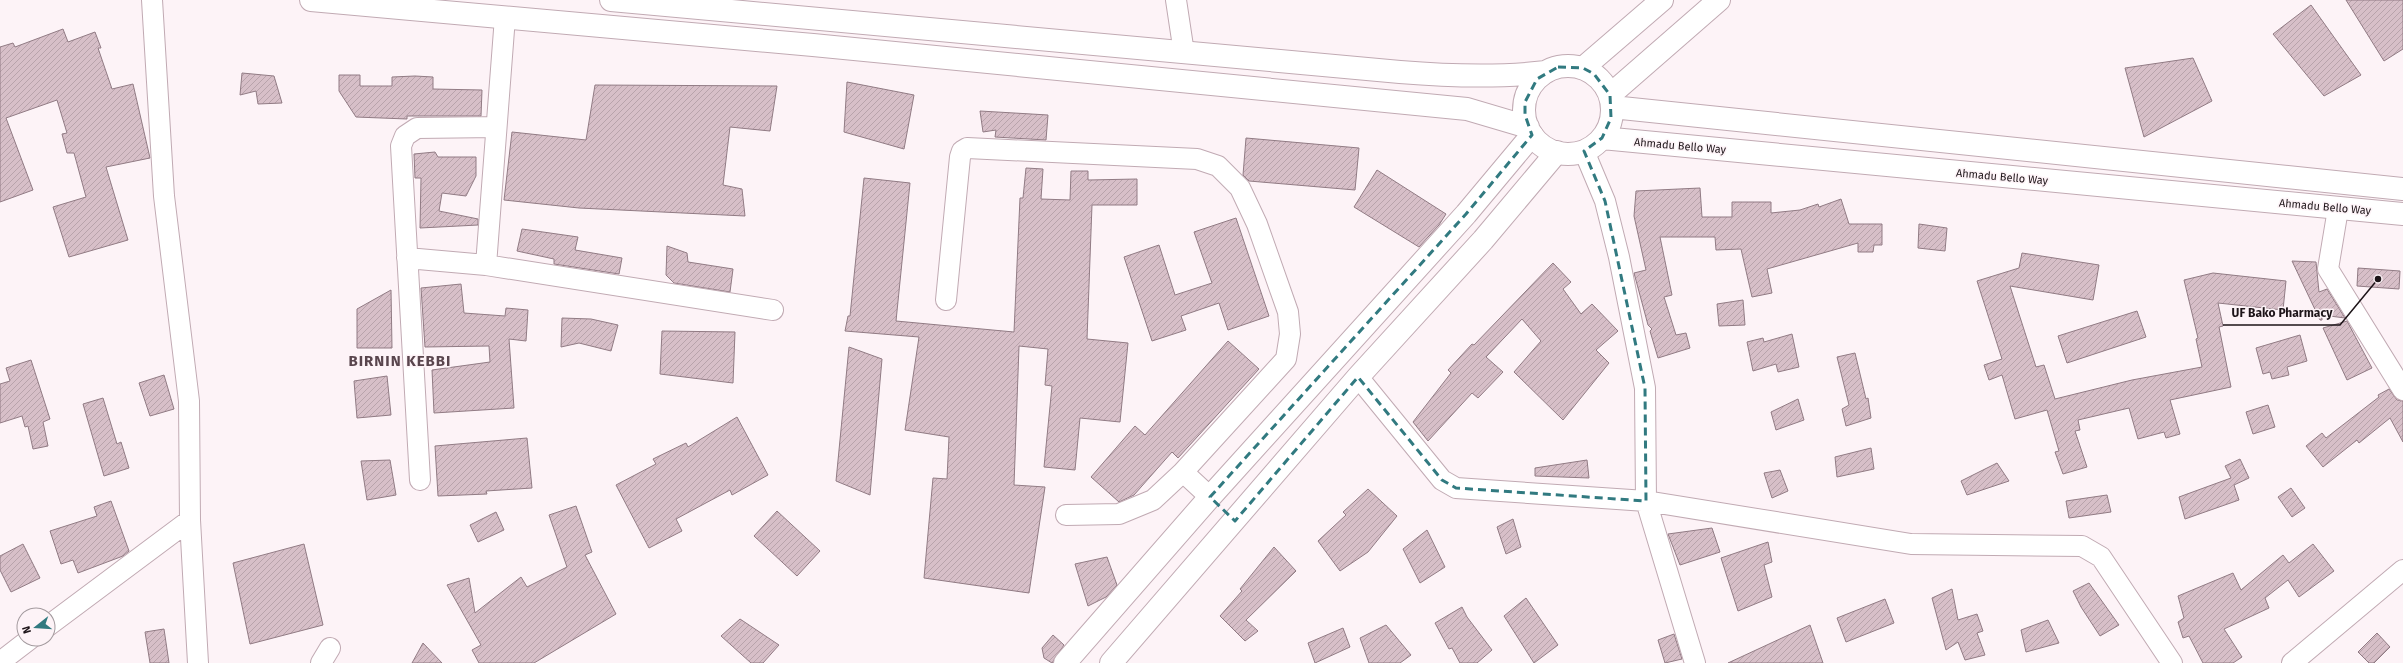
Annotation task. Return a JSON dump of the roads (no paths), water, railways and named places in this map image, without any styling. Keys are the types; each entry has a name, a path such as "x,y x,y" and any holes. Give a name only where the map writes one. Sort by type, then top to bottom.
{"main road":[{"path":"311,0 505,17 1467,109 1530,131"},
{"path":"612,0 1184,53 1455,76 1514,76 1546,72"},
{"path":"1583,68 1662,0"},
{"path":"1611,101 1720,0"},
{"path":"1571,66 1583,68 1594,74 1603,84 1611,101 1611,118 1602,138 1584,151 1570,154 1557,152 1543,146 1530,131 1525,115 1529,90 1536,79 1546,72 1558,67 1571,66"},
{"path":"1611,101 2403,189"},
{"path":"1065,663 1210,497 1466,214 1530,131"},
{"name":"Ahmadu Bello Way","path":"1602,138 2403,214"},
{"path":"1111,663 1358,377 1483,240 1557,152"},
{"path":"1210,497 1235,521"}],"street":[{"path":"152,0 164,196 189,401 190,520 198,663"},
{"path":"1176,0 1184,53"},
{"path":"486,265 505,17"},
{"path":"420,480 400,146 405,136 417,128 496,127"},
{"path":"946,300 960,157 962,151 967,148 1198,159 1218,166 1240,188 1258,224 1288,312 1290,334 1286,359 1183,472 1153,500 1119,514 1066,515"},
{"path":"1584,151 1606,208 1619,257 1645,388 1646,501 1695,663"},
{"path":"2338,209 2328,269 2403,390"},
{"path":"407,258 486,265 773,310"},
{"path":"1358,377 1442,480 1456,488 1646,501 1911,544 2082,546 2101,557 2172,663"},
{"path":"1183,472 1210,497"},
{"path":"56,620 190,520"},
{"path":"2292,663 2403,570"},
{"path":"0,662 20,647"}],"place":[{"name":"UF Bako Pharmacy","path":"2378,279"}],"district":[{"name":"BIRNIN KEBBI","path":"400,361"}]}
